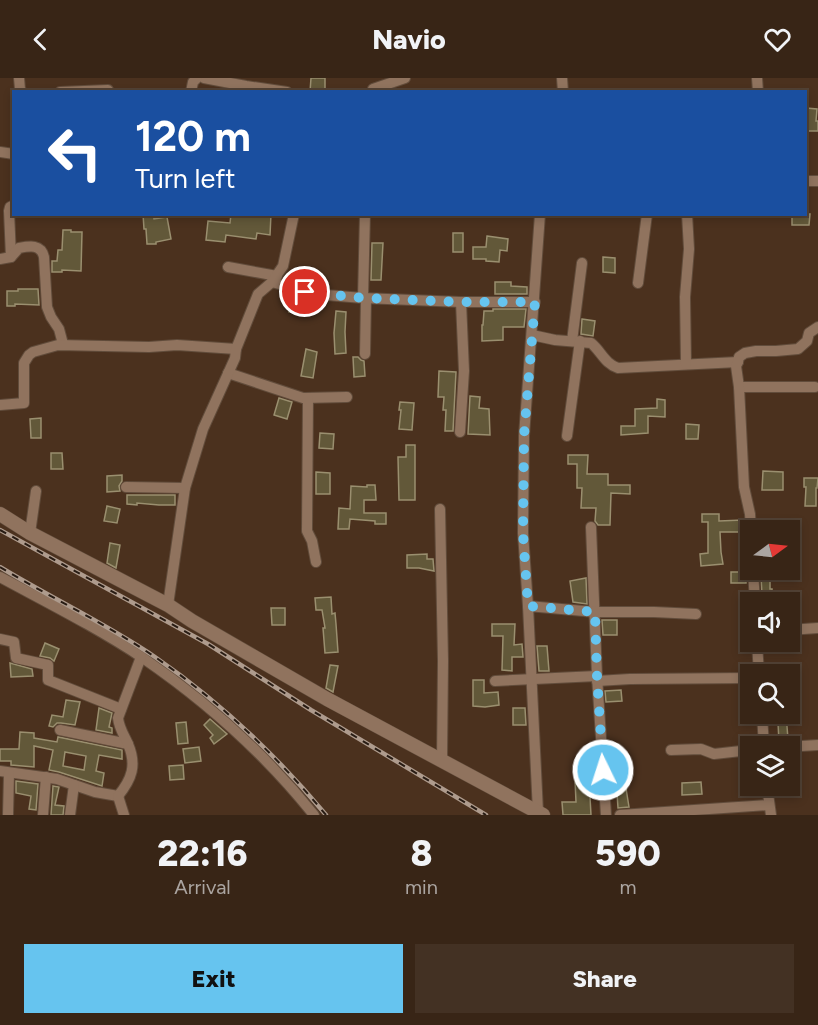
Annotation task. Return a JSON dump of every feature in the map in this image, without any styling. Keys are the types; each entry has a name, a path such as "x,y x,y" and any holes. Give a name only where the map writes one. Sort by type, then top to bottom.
{"street":[{"path":"204,78 273,90"},
{"path":"373,86 405,78"},
{"path":"5,258 9,211 12,206"},
{"path":"168,605 185,488 203,429 235,358 236,349 258,294 274,279 283,266 294,216"},
{"path":"365,216 365,354"},
{"path":"540,216 524,436 523,533 540,814"},
{"path":"638,283 647,216"},
{"path":"686,364 689,249 687,216"},
{"path":"5,258 19,248 38,247 42,250 47,307 59,329 63,344"},
{"path":"567,436 582,263"},
{"path":"228,267 274,279 314,294 461,302 535,302"},
{"path":"460,432 464,371 461,302"},
{"path":"750,520 744,487 740,387 736,366 739,357 756,351 798,349 807,341 808,333 818,327"},
{"path":"532,335 555,340 588,342 594,345 608,363 618,368 738,362"},
{"path":"0,405 24,403 24,363 29,355 63,344 149,347 177,345 236,349"},
{"path":"228,374 298,397 347,397"},
{"path":"740,387 815,387"},
{"path":"308,398 307,531 312,541 316,562"},
{"path":"126,487 185,488"},
{"path":"30,533 36,491"},
{"path":"441,509 442,761"},
{"path":"0,514 30,533 168,605 327,699 540,814"},
{"path":"591,527 597,678 606,815"},
{"path":"0,577 141,657 222,719 291,786 314,815"},
{"path":"528,606 595,612 696,614"},
{"path":"800,629 818,628"},
{"path":"0,639 14,642 16,658 48,665 48,680 121,709"},
{"path":"118,796 128,784 134,765 128,744 118,726 118,718 141,657"},
{"path":"495,681 740,678"},
{"path":"60,730 128,744"},
{"path":"800,746 818,745"},
{"path":"671,750 701,749 714,754 740,751"},
{"path":"8,815 4,772 57,779 95,792 118,796"},
{"path":"43,815 46,777"},
{"path":"70,815 74,785"},
{"path":"118,796 124,815"},
{"path":"620,815 770,810"}],"building":[{"path":"311,78 325,78 325,90 310,90"},
{"path":"807,108 817,109 818,131 807,131"},
{"path":"810,214 809,225 792,225 792,216"},
{"path":"143,216 153,216 154,219 167,217 171,239 156,242 156,244 147,244 146,229 144,229"},
{"path":"231,216 271,216 270,235 257,233 256,239 226,235 225,242 206,240 208,221 230,223"},
{"path":"63,230 82,232 81,271 52,272 52,261 57,261 58,250 62,250"},
{"path":"453,233 463,233 463,252 453,252"},
{"path":"487,236 508,239 507,251 500,250 499,262 473,259 473,247 486,247"},
{"path":"372,243 383,243 381,280 371,280"},
{"path":"603,257 615,258 615,273 603,272"},
{"path":"495,282 511,282 511,286 527,287 527,294 495,294"},
{"path":"18,289 38,289 39,305 7,306 7,291 18,291"},
{"path":"289,300 310,301 309,313 289,312"},
{"path":"493,309 526,309 524,327 503,327 503,340 482,341 484,311 493,311"},
{"path":"336,311 346,312 346,353 335,354"},
{"path":"582,319 595,321 593,336 581,334"},
{"path":"306,349 317,352 313,378 301,376"},
{"path":"353,357 364,361 365,376 354,377"},
{"path":"439,371 456,372 453,431 445,431 444,397 438,397"},
{"path":"470,396 480,397 479,408 489,409 490,435 468,434"},
{"path":"279,398 292,402 287,419 274,415"},
{"path":"657,399 665,400 665,417 648,416 648,433 621,435 621,426 635,426 635,409 657,408"},
{"path":"400,402 414,403 412,430 399,429"},
{"path":"41,418 41,438 31,438 30,419"},
{"path":"686,424 699,425 698,439 686,439"},
{"path":"320,433 334,434 333,449 319,448"},
{"path":"406,445 415,445 415,500 399,500 398,457 406,457"},
{"path":"51,453 62,453 63,469 51,469"},
{"path":"568,455 588,455 587,474 608,474 608,485 630,485 630,494 611,493 610,525 598,525 595,521 596,508 581,508 582,488 577,488 577,464 568,464"},
{"path":"763,471 783,472 783,490 762,490"},
{"path":"316,472 330,473 330,494 316,494"},
{"path":"122,475 120,491 107,492 107,476"},
{"path":"804,478 818,478 816,506 805,506"},
{"path":"367,485 375,485 376,500 364,500 364,513 386,513 386,524 350,519 349,529 338,529 339,508 350,509 351,486 367,487"},
{"path":"127,495 175,495 175,505 127,504"},
{"path":"107,506 120,509 117,523 104,521"},
{"path":"702,514 719,514 719,521 740,520 740,532 720,532 723,564 701,566 700,554 708,553 708,522 702,522"},
{"path":"110,543 120,545 116,568 107,563"},
{"path":"427,554 427,559 433,559 434,571 407,568 407,555"},
{"path":"731,572 740,572 740,580 746,580 746,583 731,583"},
{"path":"586,578 587,604 573,602 570,581"},
{"path":"761,580 770,580 772,592 762,592"},
{"path":"331,597 332,614 335,613 338,652 325,653 322,610 316,610 315,598"},
{"path":"271,608 285,608 285,625 272,625"},
{"path":"602,620 617,620 617,635 603,635"},
{"path":"492,624 515,624 514,645 522,644 523,657 512,657 512,671 502,670 503,636 492,636"},
{"path":"45,643 59,649 54,661 40,656"},
{"path":"537,646 547,646 549,671 539,671"},
{"path":"10,663 32,669 33,676 11,677"},
{"path":"330,665 338,666 333,692 326,688"},
{"path":"473,680 484,680 484,693 498,692 499,705 473,706"},
{"path":"621,690 622,701 606,702 605,691"},
{"path":"66,700 80,702 75,725 57,723 53,727 49,726 52,715 63,717"},
{"path":"99,708 112,713 109,727 112,728 112,733 96,730"},
{"path":"513,708 525,708 526,725 513,725"},
{"path":"210,719 227,734 214,744 210,738 213,735 204,725"},
{"path":"186,722 188,743 178,744 176,723"},
{"path":"778,724 787,724 788,736 779,736"},
{"path":"20,732 34,733 34,738 57,742 58,737 122,750 122,759 99,755 96,771 104,773 102,786 49,770 53,750 34,746 34,767 11,765 11,761 0,761 0,749 19,749","holes":["65,752 86,756 84,770 63,766"]},
{"path":"199,747 201,761 185,763 183,749"},
{"path":"183,765 184,779 170,780 169,766"},
{"path":"589,779 591,815 563,815 562,802 576,802 575,780"},
{"path":"16,781 38,784 36,810 29,809 31,796 16,793"},
{"path":"625,782 629,807 618,808 617,793 612,793 611,783"},
{"path":"701,782 702,794 682,795 682,783"},
{"path":"53,786 59,787 55,805 64,806 63,815 51,815"}],"railway":[{"path":"0,530 208,644 311,710 486,815"},
{"path":"0,567 117,633 179,674 267,750 326,815"}],"route":[{"path":"305,292 363,298 535,302 524,436 523,533 528,606 595,612 603,770"}]}
